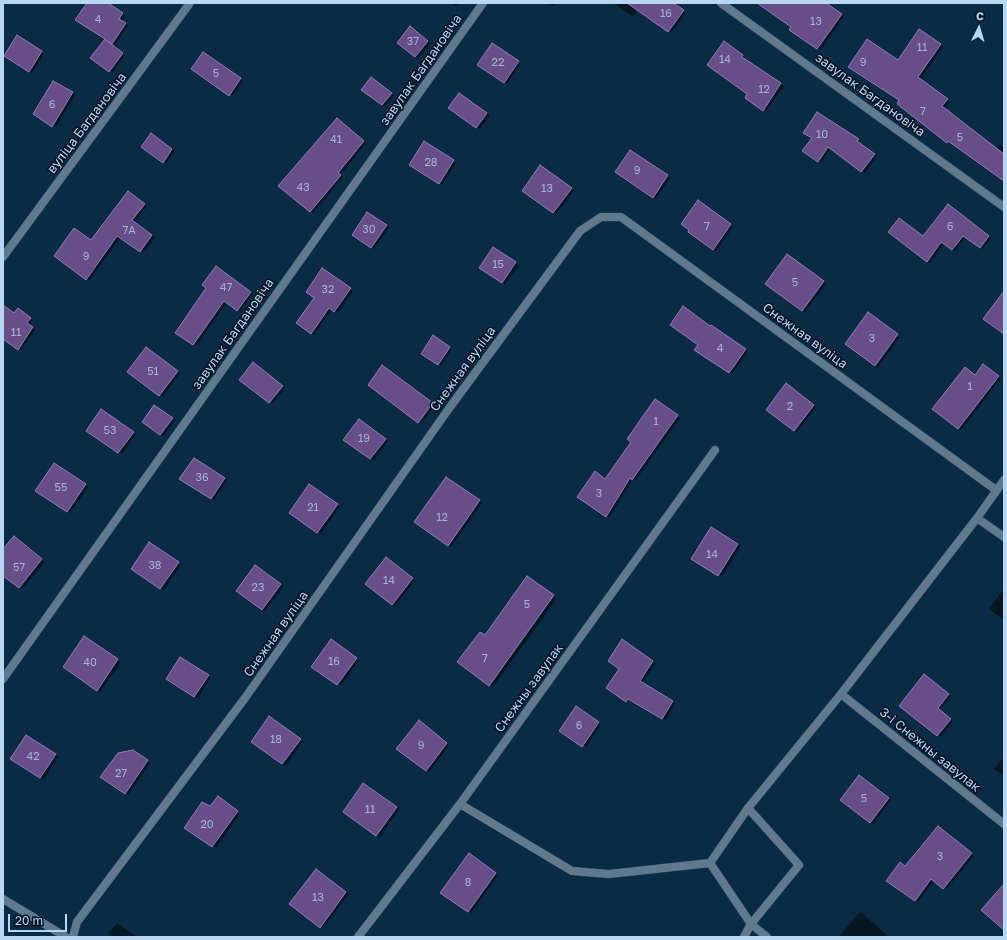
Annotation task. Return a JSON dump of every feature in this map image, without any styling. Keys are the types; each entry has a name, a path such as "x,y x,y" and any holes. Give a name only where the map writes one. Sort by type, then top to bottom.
{"street":[{"name":"вуліца Багдановіча","path":"3,257 190,3"},
{"name":"завулак Багдановіча","path":"3,679 484,3"},
{"name":"завулак Багдановіча","path":"721,3 1004,207"},
{"name":"Снежная вуліца","path":"73,937 77,922 245,698 450,407 580,231 601,218 621,217 996,490"},
{"name":"Снежны завулак","path":"358,937 460,804 715,450"},
{"path":"460,804 572,871 609,874 710,863 748,808 842,694 977,518 1004,480"},
{"path":"977,518 1004,537"},
{"name":"3-і Снежны завулак","path":"842,694 1004,824"},
{"path":"744,937 751,924 798,865 748,808"},
{"path":"710,863 751,924 767,937"},
{"path":"3,899 66,937"}],"building":[{"path":"87,3 108,3 123,13 119,19 126,23 112,44 106,40 123,53 109,72 90,58 105,39 75,20"},
{"path":"627,3 673,3 684,10 668,32"},
{"path":"757,3 826,3 842,14 817,49 789,30 791,27"},
{"path":"410,26 428,41 415,57 397,43"},
{"path":"919,29 941,44 918,77 948,99 942,106 1004,154 1004,181 948,141 947,143 897,104 899,100 848,67 867,39 898,60"},
{"path":"17,35 42,51 29,72 4,56"},
{"path":"724,41 743,55 742,57 781,83 763,111 745,98 747,94 707,65"},
{"path":"492,43 519,61 504,83 477,65"},
{"path":"203,52 241,78 229,96 191,69"},
{"path":"371,77 392,93 382,105 361,90"},
{"path":"53,81 73,92 52,127 33,114"},
{"path":"459,93 487,113 476,128 448,108"},
{"path":"817,112 859,139 857,141 875,154 861,172 828,147 818,162 802,151 812,138 803,133"},
{"path":"337,118 364,141 338,173 341,175 310,212 278,186"},
{"path":"151,133 172,149 163,163 141,147"},
{"path":"424,141 454,160 439,184 409,165"},
{"path":"630,150 668,175 653,198 615,172"},
{"path":"540,165 572,188 553,213 522,191"},
{"path":"128,191 145,204 132,220 152,235 140,252 117,236 86,280 54,256 74,228 91,240"},
{"path":"698,200 731,224 713,250 688,232 689,230 681,224"},
{"path":"948,204 989,236 980,248 963,236 952,250 941,242 927,262 888,232 899,218 923,236"},
{"path":"367,212 387,225 371,248 352,235"},
{"path":"493,247 516,262 502,283 479,268"},
{"path":"787,254 824,281 802,311 765,284"},
{"path":"216,266 251,292 237,311 224,301 193,345 175,333 206,288 202,285"},
{"path":"322,268 351,288 334,312 329,308 311,334 296,323 314,298 306,292"},
{"path":"1004,291 1004,334 983,319"},
{"path":"3,305 14,313 18,308 31,318 27,323 33,327 18,350 3,339"},
{"path":"683,306 710,326 711,325 746,349 729,373 694,350 698,345 670,325"},
{"path":"868,312 898,334 875,366 845,344"},
{"path":"433,335 450,347 438,365 421,354"},
{"path":"146,347 178,371 159,396 127,372"},
{"path":"253,362 283,386 269,403 239,380"},
{"path":"983,364 999,376 958,429 932,409 965,367 975,375"},
{"path":"382,365 433,403 418,423 368,385"},
{"path":"786,383 814,405 794,431 766,410"},
{"path":"655,399 678,415 632,480 630,478 606,517 577,497 595,471 605,479 631,442 627,439"},
{"path":"154,405 173,418 160,435 142,422"},
{"path":"101,409 134,432 118,453 86,431"},
{"path":"359,419 386,439 370,459 343,440"},
{"path":"194,458 225,478 211,499 179,479"},
{"path":"54,463 86,484 67,512 35,491"},
{"path":"446,477 480,500 448,546 414,522"},
{"path":"309,484 338,504 317,533 289,513"},
{"path":"711,527 738,544 718,576 691,559"},
{"path":"14,536 42,559 19,588 3,576 3,549"},
{"path":"149,542 179,562 160,589 131,569"},
{"path":"386,557 413,578 392,605 365,584"},
{"path":"255,565 281,584 262,610 236,591"},
{"path":"527,576 554,595 489,686 457,662 480,632 485,635"},
{"path":"84,636 118,659 97,691 63,667"},
{"path":"331,639 357,658 337,685 311,667"},
{"path":"622,639 653,661 640,681 673,701 662,719 628,699 626,702 606,688 619,669 608,661"},
{"path":"180,657 209,675 194,697 166,679"},
{"path":"924,674 949,694 938,708 951,719 937,736 899,706"},
{"path":"576,706 599,722 582,747 559,731"},
{"path":"269,716 301,739 282,764 251,742"},
{"path":"419,720 447,743 426,771 396,749"},
{"path":"26,735 56,754 40,778 10,759"},
{"path":"133,750 148,760 125,794 100,777 118,753"},
{"path":"859,775 889,798 870,823 840,800"},
{"path":"363,783 397,807 376,836 343,812"},
{"path":"218,796 238,811 212,847 184,828 202,802 210,806"},
{"path":"938,826 972,853 943,889 931,879 915,901 886,881 900,862 905,866"},
{"path":"469,853 496,873 468,912 440,893"},
{"path":"316,869 346,892 320,928 289,904"},
{"path":"1004,884 1004,930 981,910"}]}
